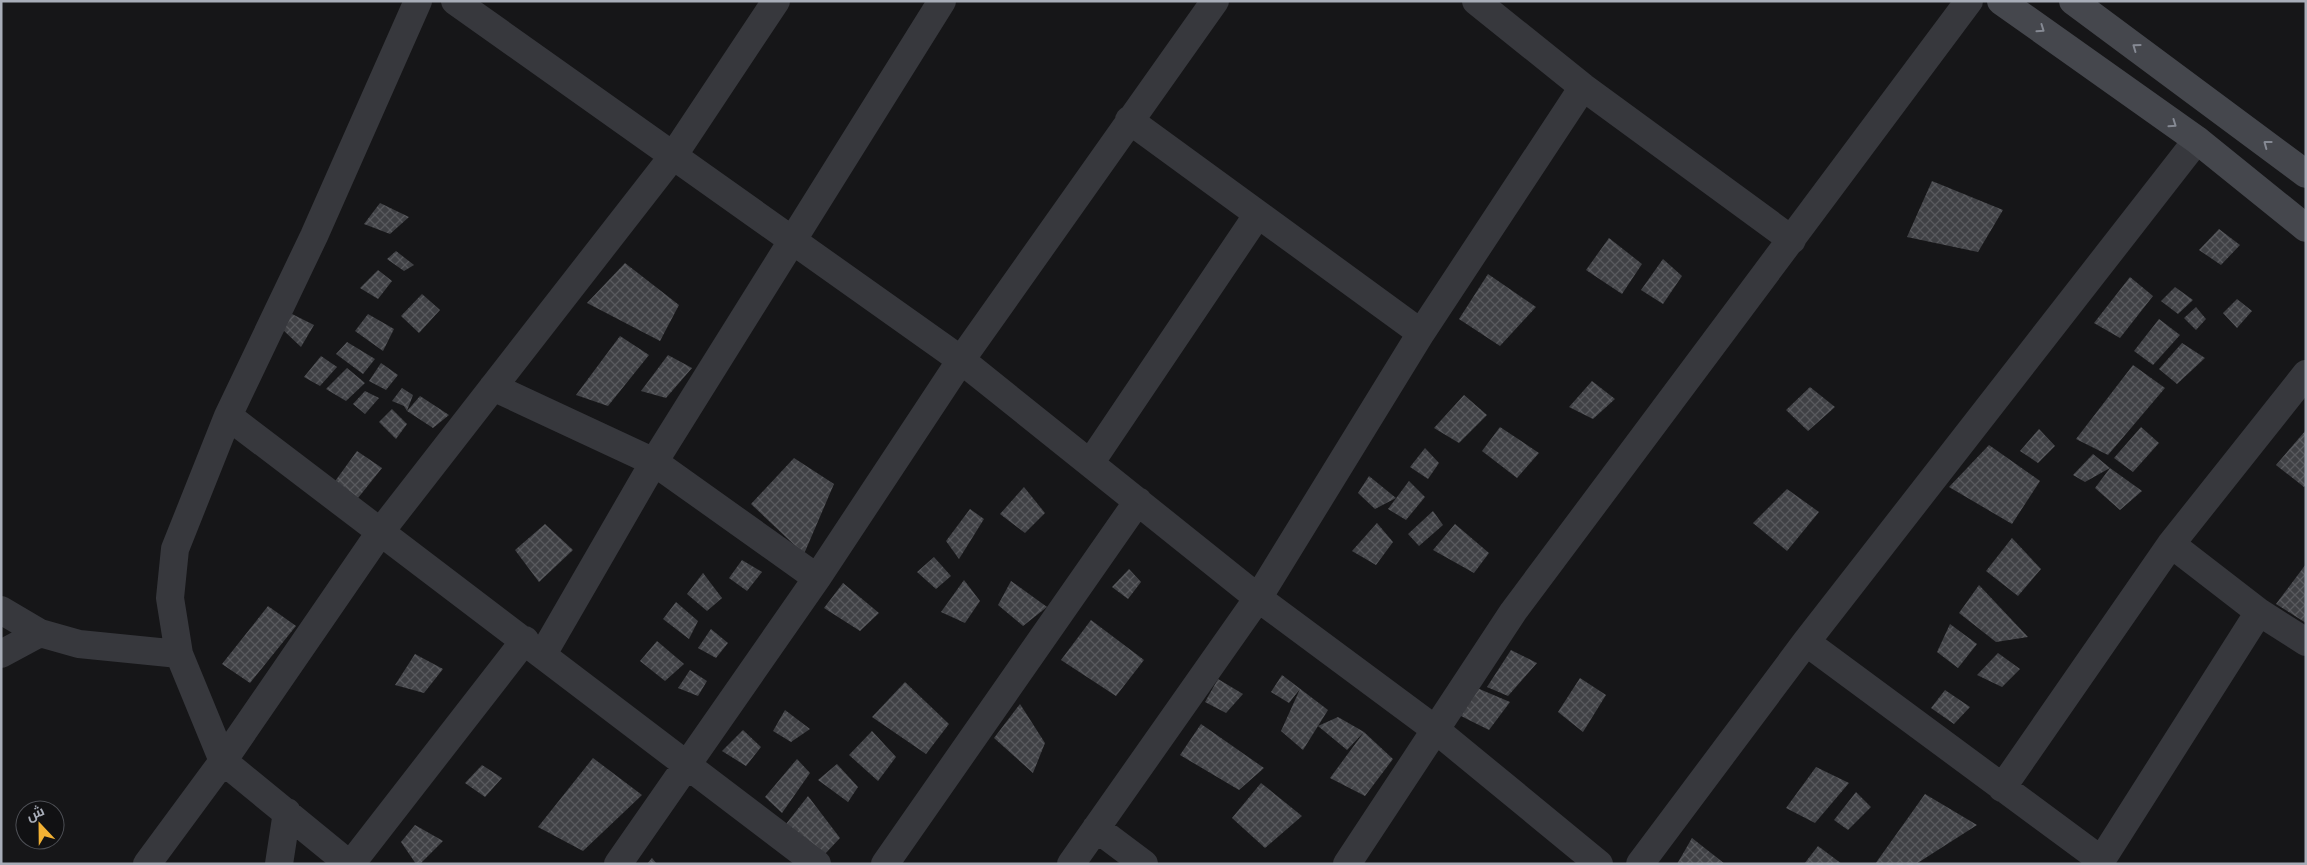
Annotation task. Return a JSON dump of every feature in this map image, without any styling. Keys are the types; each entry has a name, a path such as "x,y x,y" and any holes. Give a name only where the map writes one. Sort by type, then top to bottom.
{"street":[{"path":"418,1 314,236 228,416 175,549 170,598 179,654 223,762 350,864 534,647 654,462 942,1"},
{"path":"455,1 794,240 960,360 1091,462 1258,598 1436,730 1599,864"},
{"path":"147,864 223,762 381,531 673,156 776,1"},
{"path":"618,864 817,578 960,360 1215,1"},
{"path":"1476,1 1583,87 1792,240"},
{"path":"1347,864 1513,612 1969,1"},
{"path":"2001,1 2197,140 2306,228"},
{"path":"2073,1 2306,174"},
{"path":"1071,864 1258,598 1421,334 1583,87"},
{"path":"1129,120 1421,334"},
{"path":"1640,864 1806,642 2197,140"},
{"path":"1091,462 1258,214"},
{"path":"2002,788 2171,544 2306,374"},
{"path":"493,387 654,462 817,578"},
{"path":"228,416 817,864"},
{"path":"885,864 1138,501"},
{"path":"2171,544 2259,612 2306,642"},
{"path":"1,610 40,633 79,644 179,654"},
{"path":"1806,642 2100,862 2259,612"},
{"path":"1,654 40,633"},
{"path":"279,864 287,812"},
{"path":"1096,828 1144,864"}],"building":[{"path":"1932,181 2003,210 1978,252 1907,237"},
{"path":"380,203 409,217 390,234 364,224"},
{"path":"2219,229 2240,245 2221,265 2199,250"},
{"path":"1609,238 1642,264 1622,294 1586,270"},
{"path":"396,251 414,265 404,271 387,259"},
{"path":"1663,259 1682,276 1663,304 1641,290"},
{"path":"625,263 679,305 660,341 587,303"},
{"path":"378,270 392,281 378,299 360,288"},
{"path":"1488,274 1536,307 1500,346 1459,319"},
{"path":"2130,277 2153,296 2120,338 2094,323"},
{"path":"2175,287 2193,300 2178,314 2161,301"},
{"path":"422,294 440,310 419,333 401,316"},
{"path":"2237,299 2252,311 2237,328 2223,313"},
{"path":"2196,307 2206,319 2196,330 2184,318"},
{"path":"290,313 314,325 301,347 282,329"},
{"path":"368,314 394,329 383,351 355,331"},
{"path":"2159,319 2180,335 2153,365 2134,351"},
{"path":"620,336 649,355 608,406 576,395"},
{"path":"347,342 375,359 363,374 336,354"},
{"path":"2182,343 2205,358 2177,384 2159,369"},
{"path":"668,355 692,368 666,398 641,391"},
{"path":"321,356 337,367 320,386 304,377"},
{"path":"381,363 398,375 386,390 369,381"},
{"path":"2133,365 2165,388 2108,455 2076,439"},
{"path":"347,368 365,383 346,401 326,389"},
{"path":"1592,381 1615,399 1593,419 1569,407"},
{"path":"1810,387 1835,407 1808,431 1786,410"},
{"path":"402,388 413,395 407,411 404,406 392,401"},
{"path":"365,391 379,398 365,414 353,404"},
{"path":"1464,395 1487,415 1459,443 1434,428"},
{"path":"420,396 449,415 433,428 407,411"},
{"path":"392,409 407,424 396,439 379,422"},
{"path":"1500,427 1539,453 1517,478 1482,451"},
{"path":"2141,427 2159,443 2133,472 2114,458"},
{"path":"2039,429 2055,446 2038,463 2020,451"},
{"path":"2306,430 2306,485 2304,487 2276,465"},
{"path":"1989,445 2040,481 2012,524 1949,487"},
{"path":"1425,448 1439,463 1428,479 1410,467"},
{"path":"357,451 382,468 358,498 333,484"},
{"path":"2093,454 2110,468 2085,482 2073,475"},
{"path":"794,458 834,484 804,554 751,504"},
{"path":"2110,468 2142,491 2120,510 2095,488"},
{"path":"1369,476 1396,498 1375,509 1358,493"},
{"path":"1409,481 1425,497 1406,520 1388,509"},
{"path":"1024,487 1045,513 1025,533 1000,514"},
{"path":"1787,489 1819,512 1787,551 1753,523"},
{"path":"970,509 984,519 959,559 946,541"},
{"path":"1433,511 1443,525 1419,546 1408,534"},
{"path":"1377,523 1393,542 1376,565 1352,551"},
{"path":"545,524 573,550 539,582 515,550"},
{"path":"1455,524 1489,553 1474,573 1433,550"},
{"path":"2012,538 2041,569 2018,596 1986,571"},
{"path":"934,557 951,576 936,589 917,572"},
{"path":"742,560 762,572 747,591 729,578"},
{"path":"2306,564 2306,623 2276,604"},
{"path":"1129,569 1141,582 1128,599 1112,587"},
{"path":"703,573 722,598 707,611 687,594"},
{"path":"964,580 980,601 965,623 941,612"},
{"path":"1011,581 1047,607 1023,626 998,605"},
{"path":"843,583 879,613 860,631 824,608"},
{"path":"1979,585 2028,637 1996,642 1959,613"},
{"path":"676,602 698,621 689,639 663,619"},
{"path":"268,606 296,626 250,683 222,664"},
{"path":"1091,620 1144,660 1116,696 1061,660"},
{"path":"1950,624 1977,644 1958,668 1937,652"},
{"path":"711,629 728,643 716,658 698,648"},
{"path":"657,641 684,664 665,681 640,661"},
{"path":"1511,650 1537,663 1508,696 1487,687"},
{"path":"1998,653 2020,669 2002,687 1977,675"},
{"path":"415,654 443,669 424,693 395,685"},
{"path":"690,670 707,681 698,696 678,688"},
{"path":"1282,675 1328,710 1303,750 1281,731 1300,689 1289,703 1271,692"},
{"path":"1580,678 1606,695 1583,732 1558,712"},
{"path":"1218,679 1243,694 1226,713 1205,702"},
{"path":"905,682 949,724 926,754 872,717"},
{"path":"1477,688 1510,702 1489,730 1459,715"},
{"path":"1945,690 1970,707 1954,724 1931,708"},
{"path":"1020,704 1045,743 1033,773 994,738"},
{"path":"785,710 810,729 791,742 773,731"},
{"path":"1338,717 1364,732 1347,750 1318,726"},
{"path":"1201,724 1264,768 1239,790 1180,755"},
{"path":"743,730 761,747 746,766 722,751"},
{"path":"872,731 896,757 878,781 849,755"},
{"path":"1364,732 1393,759 1365,796 1330,778"},
{"path":"593,758 642,795 583,851 538,827"},
{"path":"797,759 810,773 782,813 765,797"},
{"path":"837,764 858,787 848,802 818,780"},
{"path":"482,765 502,778 485,797 465,783"},
{"path":"1816,767 1849,783 1815,823 1786,808"},
{"path":"1261,783 1302,816 1265,848 1232,818"},
{"path":"1856,792 1871,807 1848,830 1834,820"},
{"path":"1925,794 1977,825 1916,864 1875,864"},
{"path":"808,796 840,838 823,856 786,824"},
{"path":"415,825 443,841 420,864 416,864 401,842"},
{"path":"1692,838 1725,864 1677,864"},
{"path":"1818,846 1842,864 1804,864"},
{"path":"652,858 657,864 647,864"}]}
